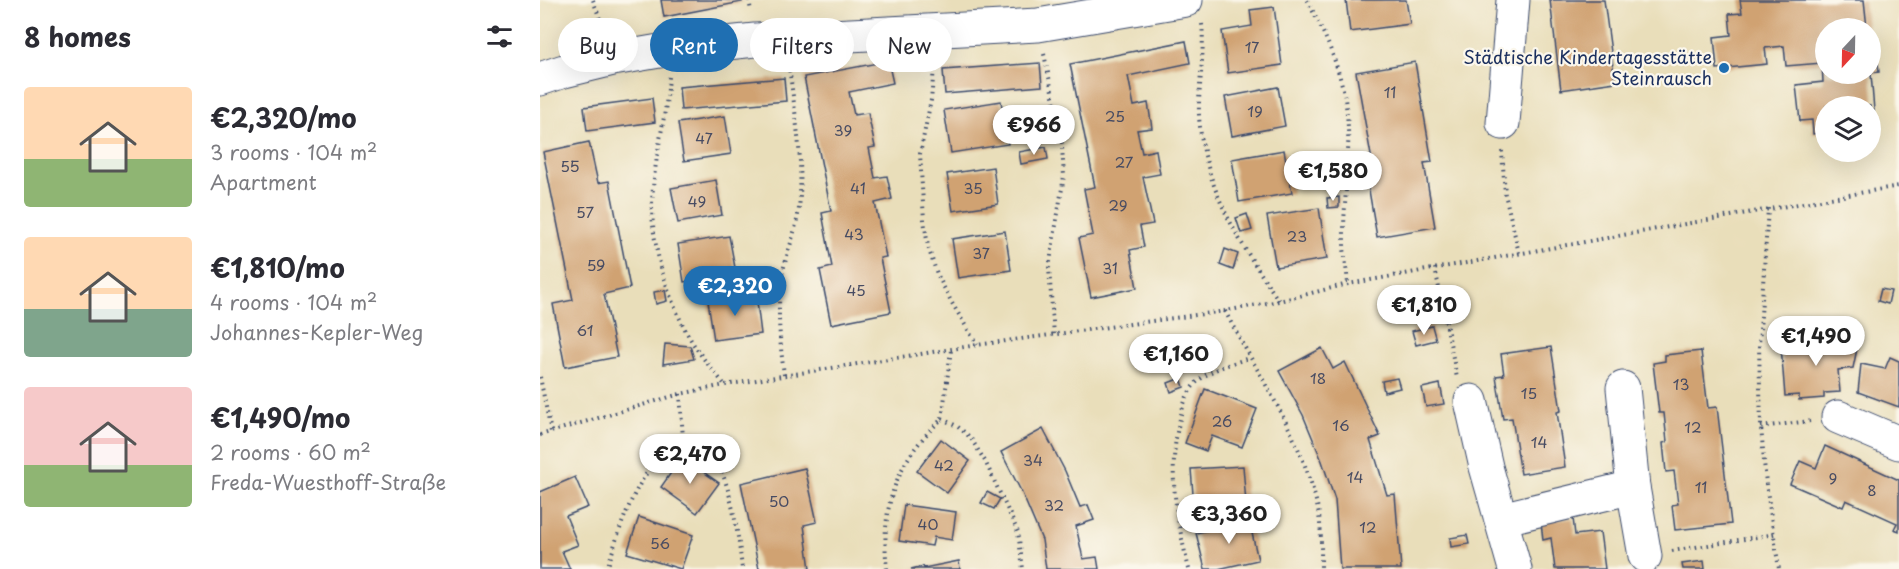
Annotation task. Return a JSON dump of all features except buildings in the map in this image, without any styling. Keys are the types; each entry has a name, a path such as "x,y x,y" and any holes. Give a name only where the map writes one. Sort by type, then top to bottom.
{"street":[{"path":"1503,123 1513,0"},
{"path":"952,29 1038,25 1188,4"},
{"path":"540,79 564,70 613,58 650,52"},
{"path":"1623,388 1633,487 1645,556"},
{"path":"1471,401 1486,468 1515,569"},
{"path":"1838,417 1899,443"},
{"path":"1501,519 1633,487"}],"path":[{"path":"1307,0 1324,33 1344,96 1348,137 1344,243 1348,284"},
{"path":"1188,4 1204,47 1198,91 1199,119 1213,183 1225,216 1279,301"},
{"path":"1038,25 1061,134 1064,176 1050,268 1054,335"},
{"path":"669,72 652,205 656,237 662,270 687,333 725,385"},
{"path":"784,375 778,304 799,207 800,159 789,72"},
{"path":"935,72 920,154 928,247 952,303 977,345"},
{"path":"1503,123 1501,141 1505,194 1519,253"},
{"path":"540,435 680,394 725,385 977,345 1225,311 1279,301 1348,284 1899,186"},
{"path":"1768,208 1759,346 1761,427 1766,484 1779,569"},
{"path":"1435,268 1459,386 1471,401"},
{"path":"1225,311 1282,416 1305,468 1317,506 1321,539 1321,569"},
{"path":"887,569 884,545 891,496 906,459 925,435 942,419 951,350"},
{"path":"1189,569 1179,530 1173,488 1173,452 1185,398 1196,382 1212,371 1249,358"},
{"path":"540,377 551,432"},
{"path":"680,394 683,438"},
{"path":"1761,427 1838,417"},
{"path":"942,419 957,426 970,437 985,460 1018,532 1023,569"},
{"path":"607,569 631,500 649,470 669,447 683,438"},
{"path":"683,438 706,448 716,458 726,484 738,532 742,569"},
{"path":"1645,556 1775,534"}],"place":[{"name":"Städtische Kindertagesstätte Steinrausch","path":"1724,68"}]}
